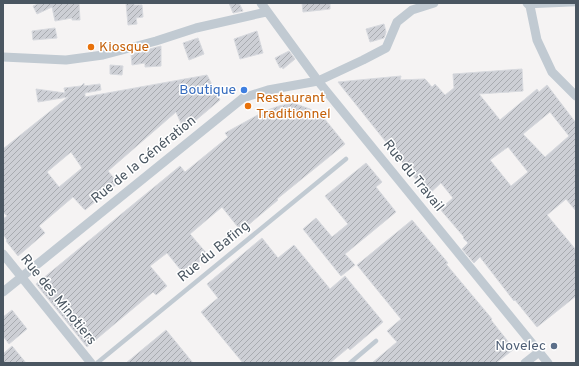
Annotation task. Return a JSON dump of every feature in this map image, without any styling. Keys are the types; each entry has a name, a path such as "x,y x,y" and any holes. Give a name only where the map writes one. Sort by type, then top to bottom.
{"street":[{"name":"Rue du Travail","path":"261,3 266,12 318,81 548,363"},
{"name":"Rue de la Génération","path":"3,292 243,98 268,90 318,81 363,60 386,48 397,22 412,10 434,3"},
{"path":"528,4 537,40 552,72 576,96"},
{"path":"3,57 66,60 103,55 156,42 196,28 266,12"},
{"name":"Rue des Minotiers","path":"3,254 91,363"},
{"path":"525,363 539,352"}],"lane":[{"path":"528,4 576,4"},
{"name":"Rue du Bafing","path":"97,363 346,159"},
{"path":"350,363 376,341"}],"building":[{"path":"40,3 79,3 80,20 72,20 72,18 55,21 52,7 37,14 33,6"},
{"path":"126,3 142,5 143,17 136,18 137,24 128,25"},
{"path":"229,3 239,3 243,11 233,13"},
{"path":"302,3 330,3 330,9 303,12"},
{"path":"384,24 386,32 384,38 370,42 366,29"},
{"path":"55,28 57,38 33,40 32,31"},
{"path":"257,31 263,53 240,59 234,39"},
{"path":"198,38 204,54 189,60 183,43"},
{"path":"161,46 161,66 145,67 145,63 132,65 131,54"},
{"path":"289,51 295,59 283,69 282,67 280,68 275,58"},
{"path":"110,65 123,66 122,75 110,74"},
{"path":"522,69 523,91 479,94 500,120 537,89 539,92 547,85 576,123 576,211 566,199 547,215 576,250 576,296 537,327 515,300 514,301 480,257 474,263 462,249 468,243 440,209 453,198 441,183 429,194 338,82 401,76 400,80 425,79 432,87 435,84 445,95 454,88 453,74","holes":["550,112 569,136 545,157 523,134","508,147 528,172 511,186 490,160"]},
{"path":"207,75 220,100 184,130 176,112 108,171 118,183 85,210 73,197 39,226 45,233 18,256 6,241 7,240 3,234 3,219 7,216 3,212 3,149 68,97 38,102 36,89 65,93 64,88 81,86 84,83 84,86 100,84 101,90 85,93 85,97","holes":["71,152 82,168 59,187 47,172"]},
{"path":"293,103 310,109 323,117 345,144 277,199 278,200 241,231 222,207 190,234 208,255 184,274 167,253 150,266 167,286 156,295 153,292 87,347 36,284 180,166 185,172 228,137 225,133 265,111"},
{"path":"366,163 382,182 376,187 396,212 345,254 355,265 341,276 303,229 316,218 332,237 348,224 325,196"},
{"path":"412,220 448,263 446,264 492,319 491,320 514,349 496,363 372,363 397,342 387,331 401,319 357,265"},
{"path":"262,238 278,258 294,245 330,289 345,276 383,322 350,350 348,348 330,363 243,363 201,312 218,298 207,284"},
{"path":"12,310 27,329 9,344 3,336 3,317"},
{"path":"166,330 193,363 126,363"},
{"path":"12,346 26,363 3,363 3,354"}],"place":[{"name":"Kiosque","path":"91,47"},
{"name":"Boutique","path":"244,90"},
{"name":"Restaurant Traditionnel","path":"248,106"},
{"name":"Novelec","path":"554,346"}]}
